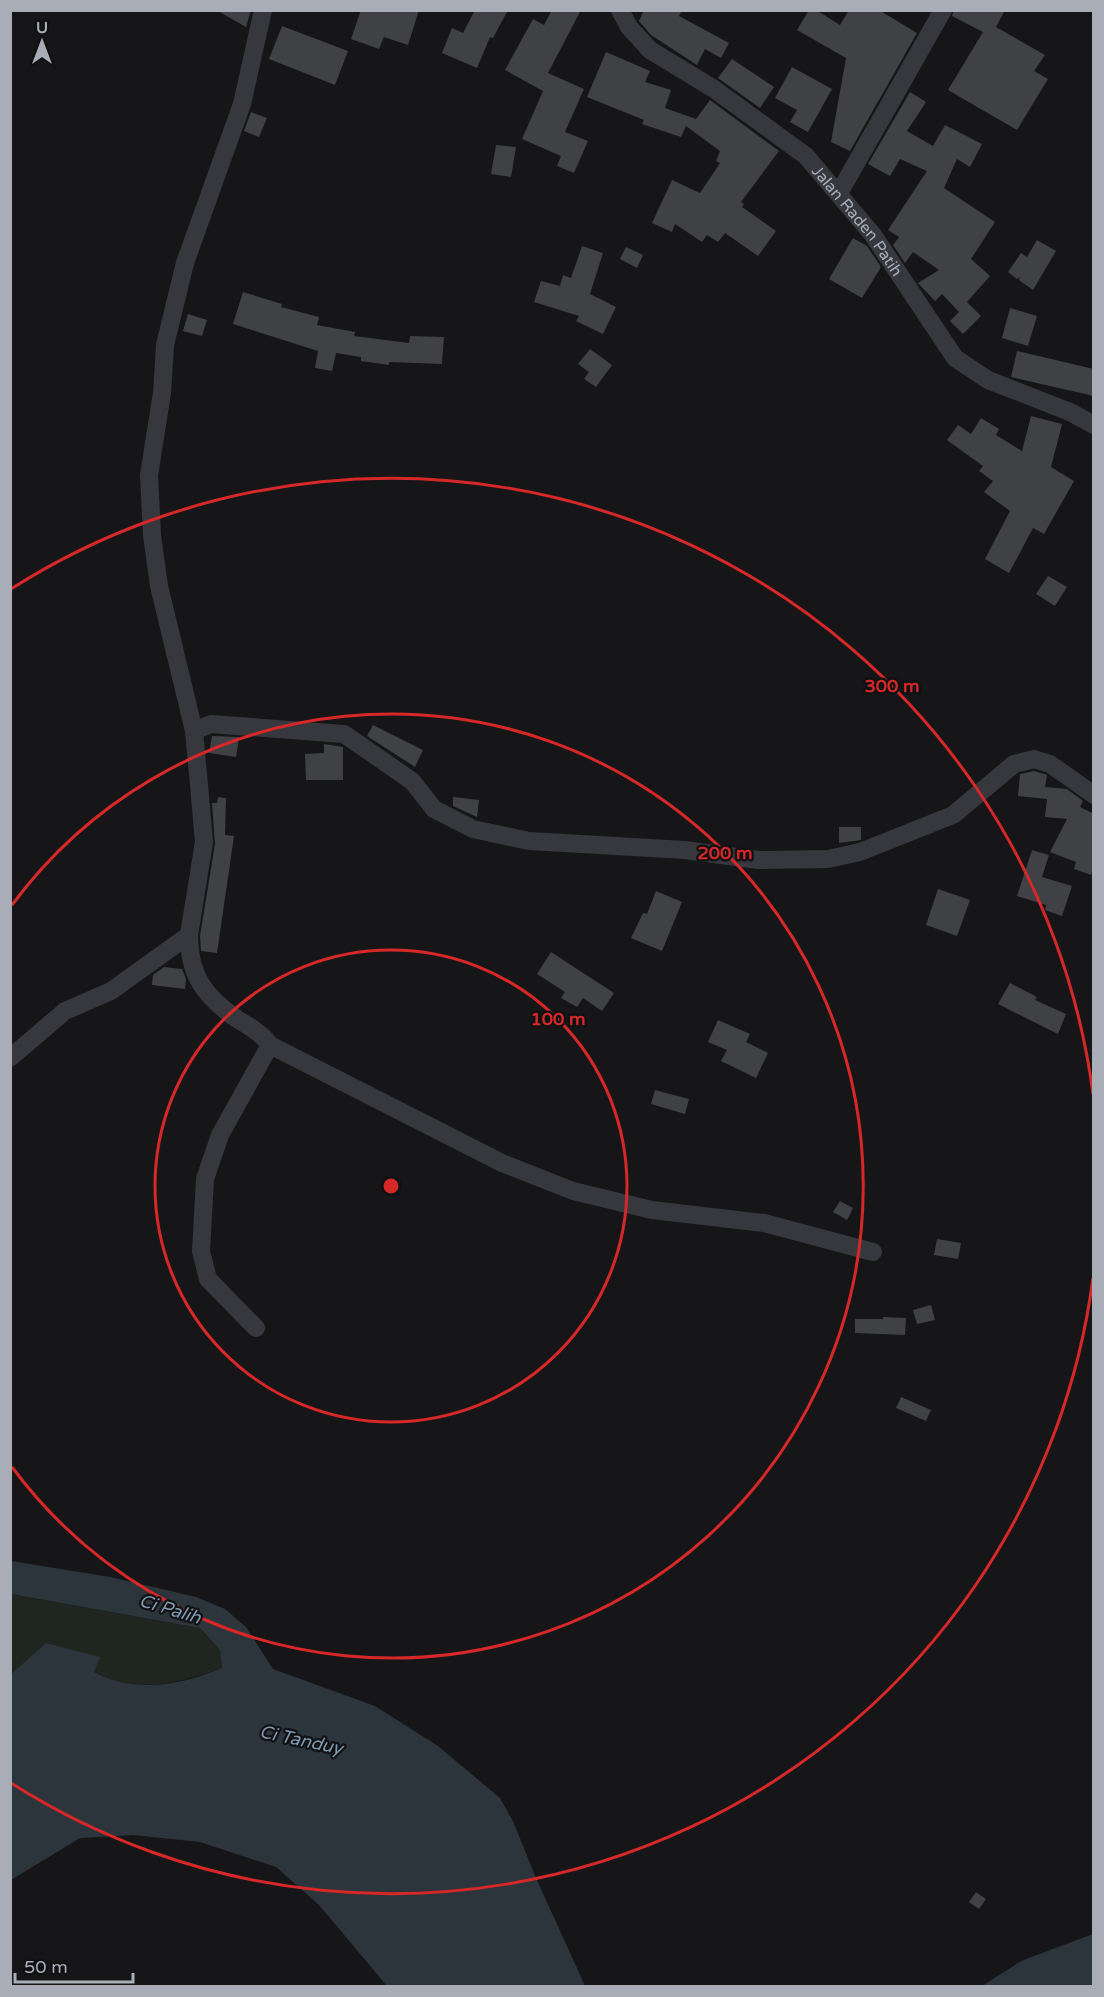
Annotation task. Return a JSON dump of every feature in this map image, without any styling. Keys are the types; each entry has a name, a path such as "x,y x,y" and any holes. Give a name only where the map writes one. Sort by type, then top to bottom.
{"street":[{"path":"263,10 242,104 186,263 165,345 162,393 149,475 152,536 159,586 194,731 204,842 189,935 189,958 202,990 231,1015 264,1036 270,1045 502,1163 573,1191 652,1210 764,1223 873,1252"},
{"name":"Jalan Raden Patih","path":"620,10 629,27 650,50 714,88 807,156 889,257 956,358 988,380 1070,412 1094,425"},
{"path":"838,193 943,10"},
{"path":"194,731 211,724 344,734 412,781 434,809 473,829 529,841 685,850 758,860 828,859 860,852 953,815 1014,764 1034,759 1050,764 1094,795"},
{"path":"10,1058 65,1011 111,991 189,935"},
{"path":"256,1328 208,1279 201,1251 204,1179 220,1135 270,1045"}],"shaded area":[{"path":"10,1594 200,1628 220,1650 222,1668 174,1682 142,1685 126,1683 94,1672 99,1657 46,1643 11,1674"}],"water":[{"path":"11,1561 110,1577 196,1597 225,1609 246,1627 273,1669 375,1706 438,1746 500,1798 513,1821 585,1986 387,1986 319,1905 276,1867 200,1842 133,1835 80,1838 11,1880 11,1674 46,1643 100,1657 94,1672 125,1683 158,1685 174,1683 222,1668 220,1650 200,1628 11,1594"},
{"path":"1093,1934 1093,1986 982,1986 1021,1961"}],"building":[{"path":"216,10 251,10 246,27"},
{"path":"361,10 419,10 408,45 384,37 379,49 351,39"},
{"path":"475,10 508,10 493,38 490,37 477,68 442,53 452,28 463,33"},
{"path":"552,10 581,10 548,73 584,89 565,132 588,141 574,173 557,166 561,156 522,139 543,91 505,70 533,19 544,25"},
{"path":"644,10 682,10 679,16 729,43 721,58 705,49 697,65 651,35 639,21"},
{"path":"809,10 816,10 840,25 849,10 879,10 917,33 850,151 831,142 846,58 797,30"},
{"path":"954,10 1005,10 996,27 1045,55 1034,71 1048,79 1017,130 948,90 983,32 952,16"},
{"path":"282,26 348,51 335,85 269,59"},
{"path":"606,52 650,71 645,82 671,90 665,108 696,119 710,100 779,151 741,202 744,204 742,207 776,231 758,256 725,233 718,242 707,235 702,242 675,224 672,232 652,223 672,180 700,193 720,163 716,161 720,151 686,126 681,137 642,124 644,120 587,97"},
{"path":"732,59 774,87 760,108 718,78"},
{"path":"792,67 832,89 808,132 790,122 797,110 775,98"},
{"path":"910,92 926,102 907,131 933,146 945,125 982,144 970,167 957,159 944,188 995,222 971,259 990,276 967,302 981,316 963,334 950,321 959,312 942,294 935,301 918,283 939,270 913,252 905,263 893,245 899,237 888,230 927,171 900,159 890,176 868,164"},
{"path":"251,112 267,118 259,137 244,131"},
{"path":"496,145 516,147 511,177 491,174"},
{"path":"853,238 867,246 881,267 862,298 829,279"},
{"path":"1037,240 1056,251 1033,290 1019,280 1020,277 1017,279 1008,272 1021,253 1027,257"},
{"path":"582,246 603,253 590,294 616,307 603,334 576,321 579,316 534,302 541,281 560,286 563,275 571,278"},
{"path":"626,247 643,255 637,268 620,259"},
{"path":"243,292 282,304 281,307 319,317 317,325 355,332 354,336 409,343 410,336 444,337 442,364 389,362 389,365 361,361 361,357 336,353 332,371 315,368 318,351 233,324"},
{"path":"1010,308 1037,316 1028,346 1002,338"},
{"path":"188,314 207,320 202,336 183,331"},
{"path":"590,349 612,365 596,387 584,379 589,372 578,364"},
{"path":"1017,351 1094,369 1094,396 1011,377"},
{"path":"1031,416 1062,424 1051,467 1074,481 1044,534 1033,528 1009,573 985,559 1010,511 984,492 993,481 979,471 983,466 947,440 958,425 971,434 981,418 999,429 996,435 1022,451"},
{"path":"1048,576 1067,587 1055,606 1036,594"},
{"path":"373,725 423,750 415,767 367,736"},
{"path":"212,736 239,737 236,757 209,753"},
{"path":"324,744 343,747 343,780 306,780 305,754 324,753"},
{"path":"1034,771 1047,775 1045,787 1067,789 1083,801 1080,807 1094,814 1094,866 1091,875 1074,869 1076,862 1050,852 1067,819 1045,817 1047,799 1018,796 1020,774"},
{"path":"218,797 226,798 225,835 234,836 217,953 201,951 200,936 215,844 212,803 217,803"},
{"path":"453,797 479,800 477,817 453,806"},
{"path":"839,827 861,827 861,840 839,843"},
{"path":"1032,850 1049,855 1042,877 1072,886 1062,916 1045,910 1046,905 1017,896"},
{"path":"938,889 970,900 957,936 926,925"},
{"path":"656,891 682,902 662,951 631,938 643,913 647,914"},
{"path":"551,952 614,993 602,1011 583,998 577,1007 561,998 565,992 537,974"},
{"path":"164,967 182,969 186,979 185,989 152,985 153,975"},
{"path":"1010,983 1037,997 1035,1000 1066,1014 1058,1034 998,1004"},
{"path":"718,1020 750,1034 746,1042 768,1053 756,1078 721,1061 727,1050 708,1042"},
{"path":"655,1090 689,1099 685,1114 651,1104"},
{"path":"840,1201 853,1208 847,1220 833,1212"},
{"path":"937,1239 961,1243 958,1259 934,1255"},
{"path":"931,1305 935,1320 917,1324 913,1310"},
{"path":"883,1317 906,1318 905,1335 855,1333 855,1319 883,1319"},
{"path":"901,1397 931,1410 926,1421 896,1408"},
{"path":"976,1892 986,1899 979,1909 969,1902"}],"water label":[{"name":"Ci Palih","path":"170,1609"},
{"name":"Ci Tanduy","path":"301,1740"}]}
